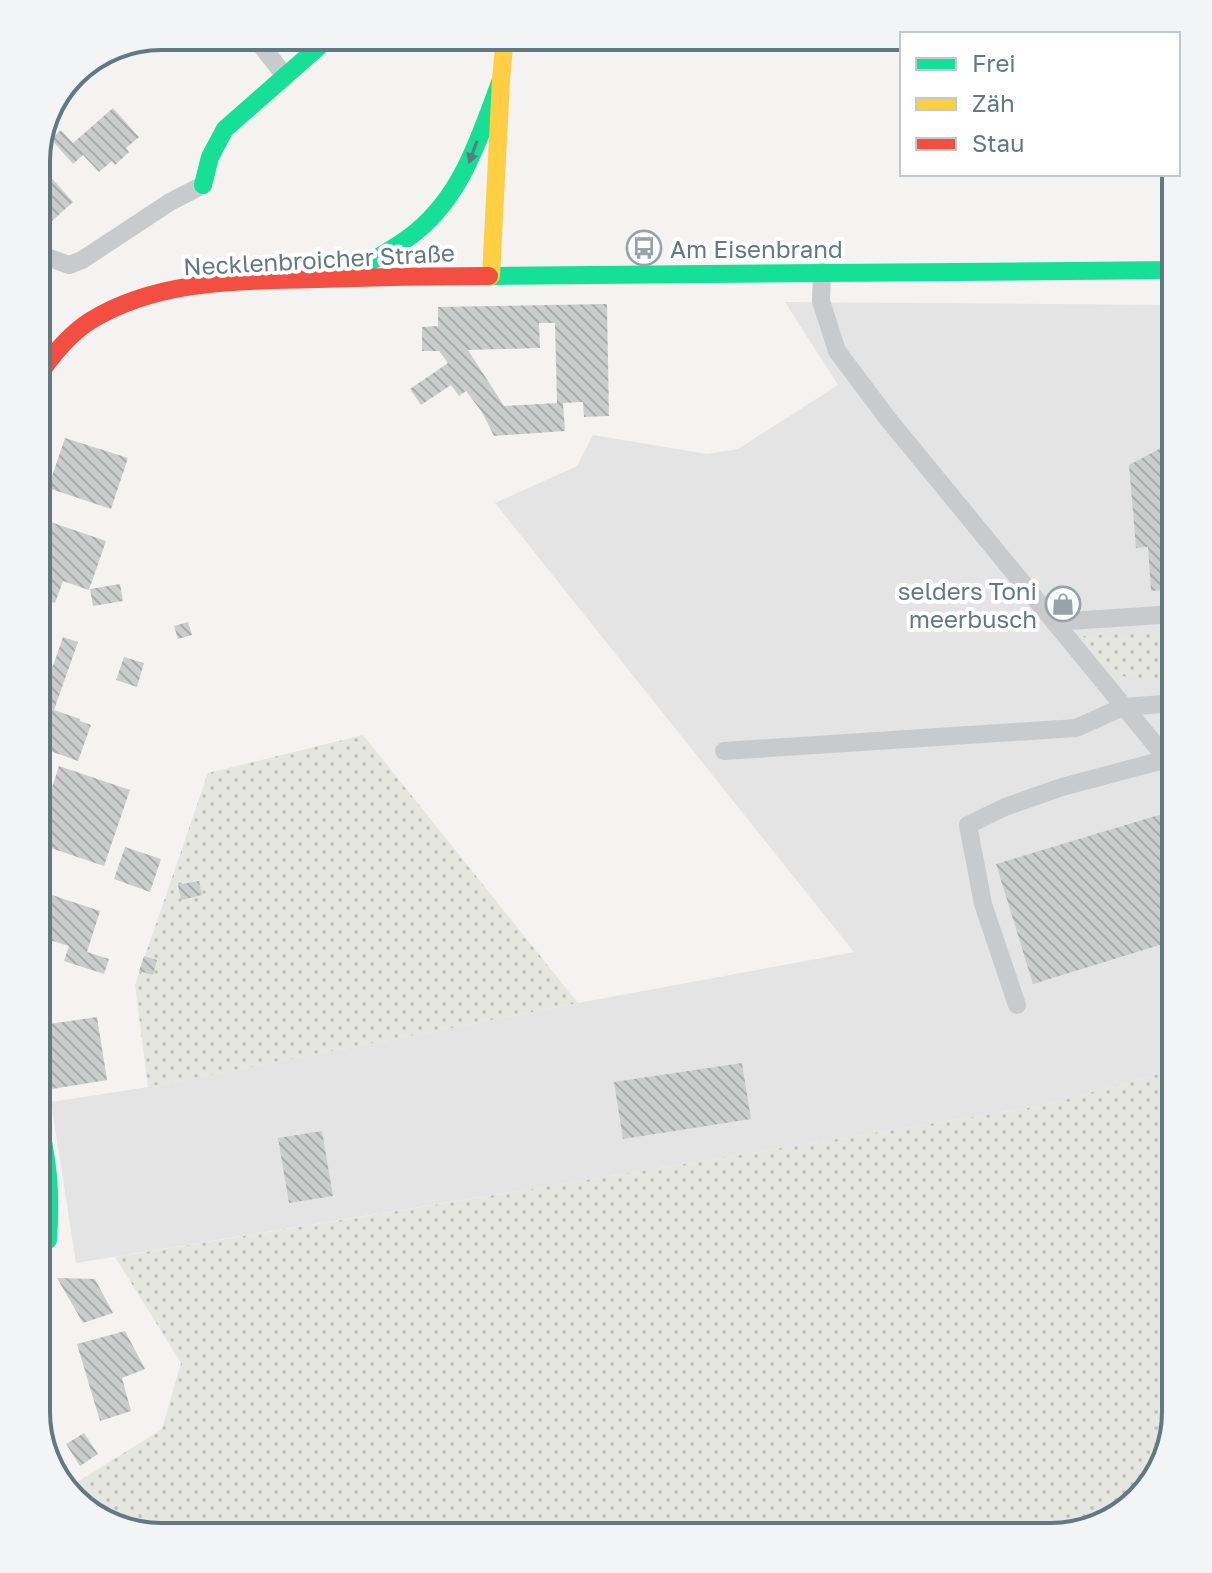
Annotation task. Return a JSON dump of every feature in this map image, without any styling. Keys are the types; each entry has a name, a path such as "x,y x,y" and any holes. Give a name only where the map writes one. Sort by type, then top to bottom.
{"main road":[{"path":"203,185 210,157 225,129 315,50"},
{"path":"491,276 504,50"},
{"path":"342,278 415,233 452,194 468,166 501,80"},
{"name":"Necklenbroicher Straße","path":"50,360 86,324 123,305 157,292 204,285 342,278 1162,270"},
{"path":"50,1172 50,1220"}],"lane":[{"path":"265,50 285,76"},
{"path":"50,258 69,265 82,260 170,202 203,185"},
{"path":"822,272 821,301 837,351 894,414 1029,582 1054,622 1162,753"},
{"path":"1054,622 1162,615"},
{"path":"724,751 1076,728 1123,707 1162,704"},
{"path":"1017,1005 983,904 968,825 1005,807 1062,787 1162,767"}],"shaded area":[{"path":"785,302 1162,305 1162,1073 1046,1105 76,1263 51,1102 148,1087 854,952 495,503 577,466 593,435 707,454 738,449 838,385"},
{"path":"1162,632 1162,678 1131,679 1110,670 1083,636"},
{"path":"363,735 578,1003 148,1087 135,985 208,773"},
{"path":"1162,1073 1160,1433 1151,1461 1143,1474 1124,1495 1100,1512 1051,1523 161,1523 140,1521 112,1512 76,1483 162,1429 181,1363 115,1257 1046,1105"}],"building":[{"path":"113,108 139,137 126,148 129,152 115,165 112,161 99,172 83,155 73,164 52,141 53,137 61,130 73,143"},
{"path":"50,176 73,202 50,223"},
{"path":"607,304 609,416 584,417 583,402 563,403 565,431 494,436 482,412 466,391 459,396 451,385 421,405 410,389 448,363 439,351 422,351 422,327 438,326 438,307","holes":["539,323 555,323 557,403 504,406 468,350 540,348"]},
{"path":"65,438 128,458 111,509 50,489"},
{"path":"1162,447 1162,590 1151,591 1148,547 1136,548 1129,465"},
{"path":"50,522 106,541 89,590 63,581 55,603 50,601"},
{"path":"120,584 123,601 93,606 90,589"},
{"path":"188,622 192,635 178,639 174,626"},
{"path":"63,637 78,642 54,710 91,725 78,761 50,751 50,665 53,666"},
{"path":"124,657 144,663 137,687 116,680"},
{"path":"59,766 130,790 104,866 50,848 50,793"},
{"path":"1162,814 1162,944 1033,984 996,864"},
{"path":"125,847 161,859 150,892 114,879"},
{"path":"199,881 202,895 181,900 178,885"},
{"path":"50,894 100,911 87,952 109,959 104,974 64,961 69,946 50,940"},
{"path":"144,956 157,960 153,975 139,971"},
{"path":"97,1017 107,1080 52,1089 50,1024"},
{"path":"742,1063 751,1119 623,1139 614,1082"},
{"path":"322,1131 333,1196 289,1203 278,1138"},
{"path":"57,1278 95,1279 113,1313 83,1323"},
{"path":"125,1331 145,1369 122,1378 131,1411 100,1421 77,1344"},
{"path":"84,1433 98,1454 80,1466 66,1444"}],"traffic: fast":[{"path":"203,185 210,157 225,129 315,50"},
{"path":"342,278 409,238 447,199 469,162 501,80"},
{"path":"489,276 1162,270"}],"traffic: slow":[{"path":"491,276 504,50"}],"traffic: jam":[{"path":"50,359 90,321 116,307 171,290 259,280 489,276"}],"place":[{"name":"Am Eisenbrand","path":"644,248"},
{"name":"selders Toni meerbusch","path":"1063,604"}]}
